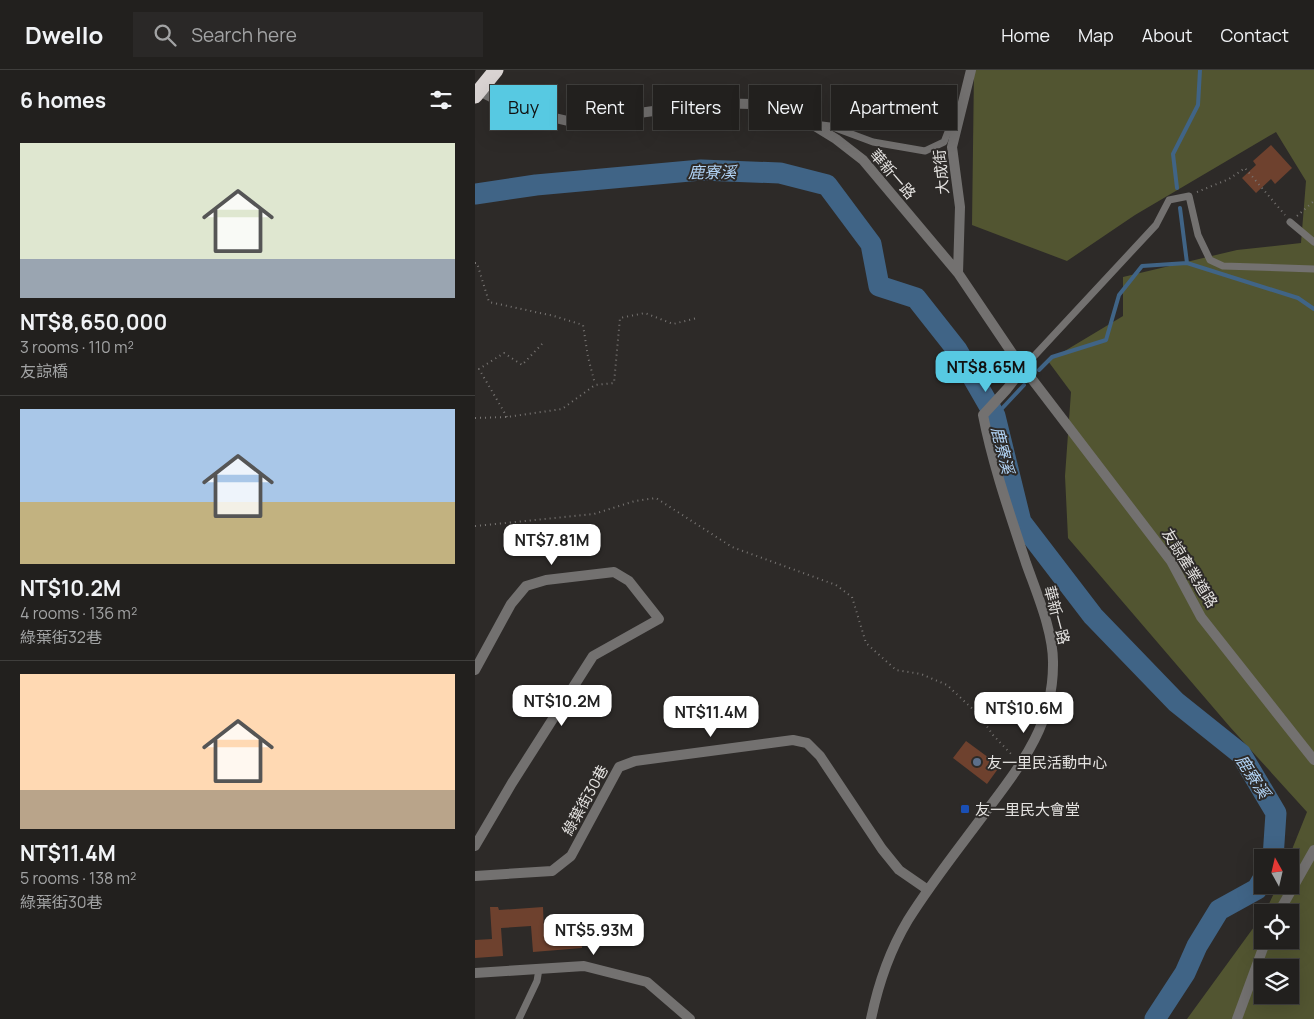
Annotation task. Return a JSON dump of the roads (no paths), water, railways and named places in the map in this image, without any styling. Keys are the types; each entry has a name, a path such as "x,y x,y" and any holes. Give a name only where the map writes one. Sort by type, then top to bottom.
{"highway":[{"path":"475,96 496,70"}],"street":[{"name":"大成街","path":"958,273 960,207 952,147 971,70"},
{"name":"華新一路","path":"475,90 499,101 542,115 568,120 605,118 711,103 749,104"},
{"name":"華新一路","path":"821,130 863,160 958,273 1012,353 1024,367 983,415 990,450 1049,633 1054,664 1050,701 1033,745 928,890 895,944 883,974 871,1019"},
{"name":"友諒產業道路","path":"1024,367 1047,400 1171,561 1201,617 1314,760"},
{"path":"475,670 511,604 526,586 546,580 614,572 629,581 659,619 593,656 512,783 475,846"},
{"name":"綠葉街30巷","path":"475,876 552,872 571,856 619,768 627,764 635,761 793,740 807,743 820,756 882,849 899,870 928,890"},
{"path":"1284,904 1314,850"},
{"path":"1237,1019 1263,949"},
{"path":"475,973 584,966 647,982 690,1019"}],"lane":[{"path":"821,125 830,126 873,142 925,151 944,142 968,83"},
{"path":"1024,367 1156,225 1169,200 1189,196 1197,235 1210,260 1223,266 1314,269"},
{"path":"1290,222 1314,242"},
{"path":"519,1019 537,981 539,969"}],"waterway":[{"path":"1177,188 1173,154 1198,105 1200,70"},
{"name":"鹿寮溪","path":"475,194 536,185 701,170 780,173 827,185 871,244 879,286 916,298 957,350 995,416 1021,522 1093,616 1176,702 1241,754 1276,813 1274,849"},
{"path":"1039,370 1052,357 1106,340 1119,295 1142,266 1187,263 1180,208"},
{"path":"1187,263 1298,298 1314,309"},
{"path":"995,416 1024,385"},
{"name":"鹿寮溪","path":"1155,1019 1185,973 1197,946 1219,910 1254,891"}],"place":[{"name":"友一里民活動中心","path":"977,762"},
{"name":"友一里民大會堂","path":"965,809"}]}
